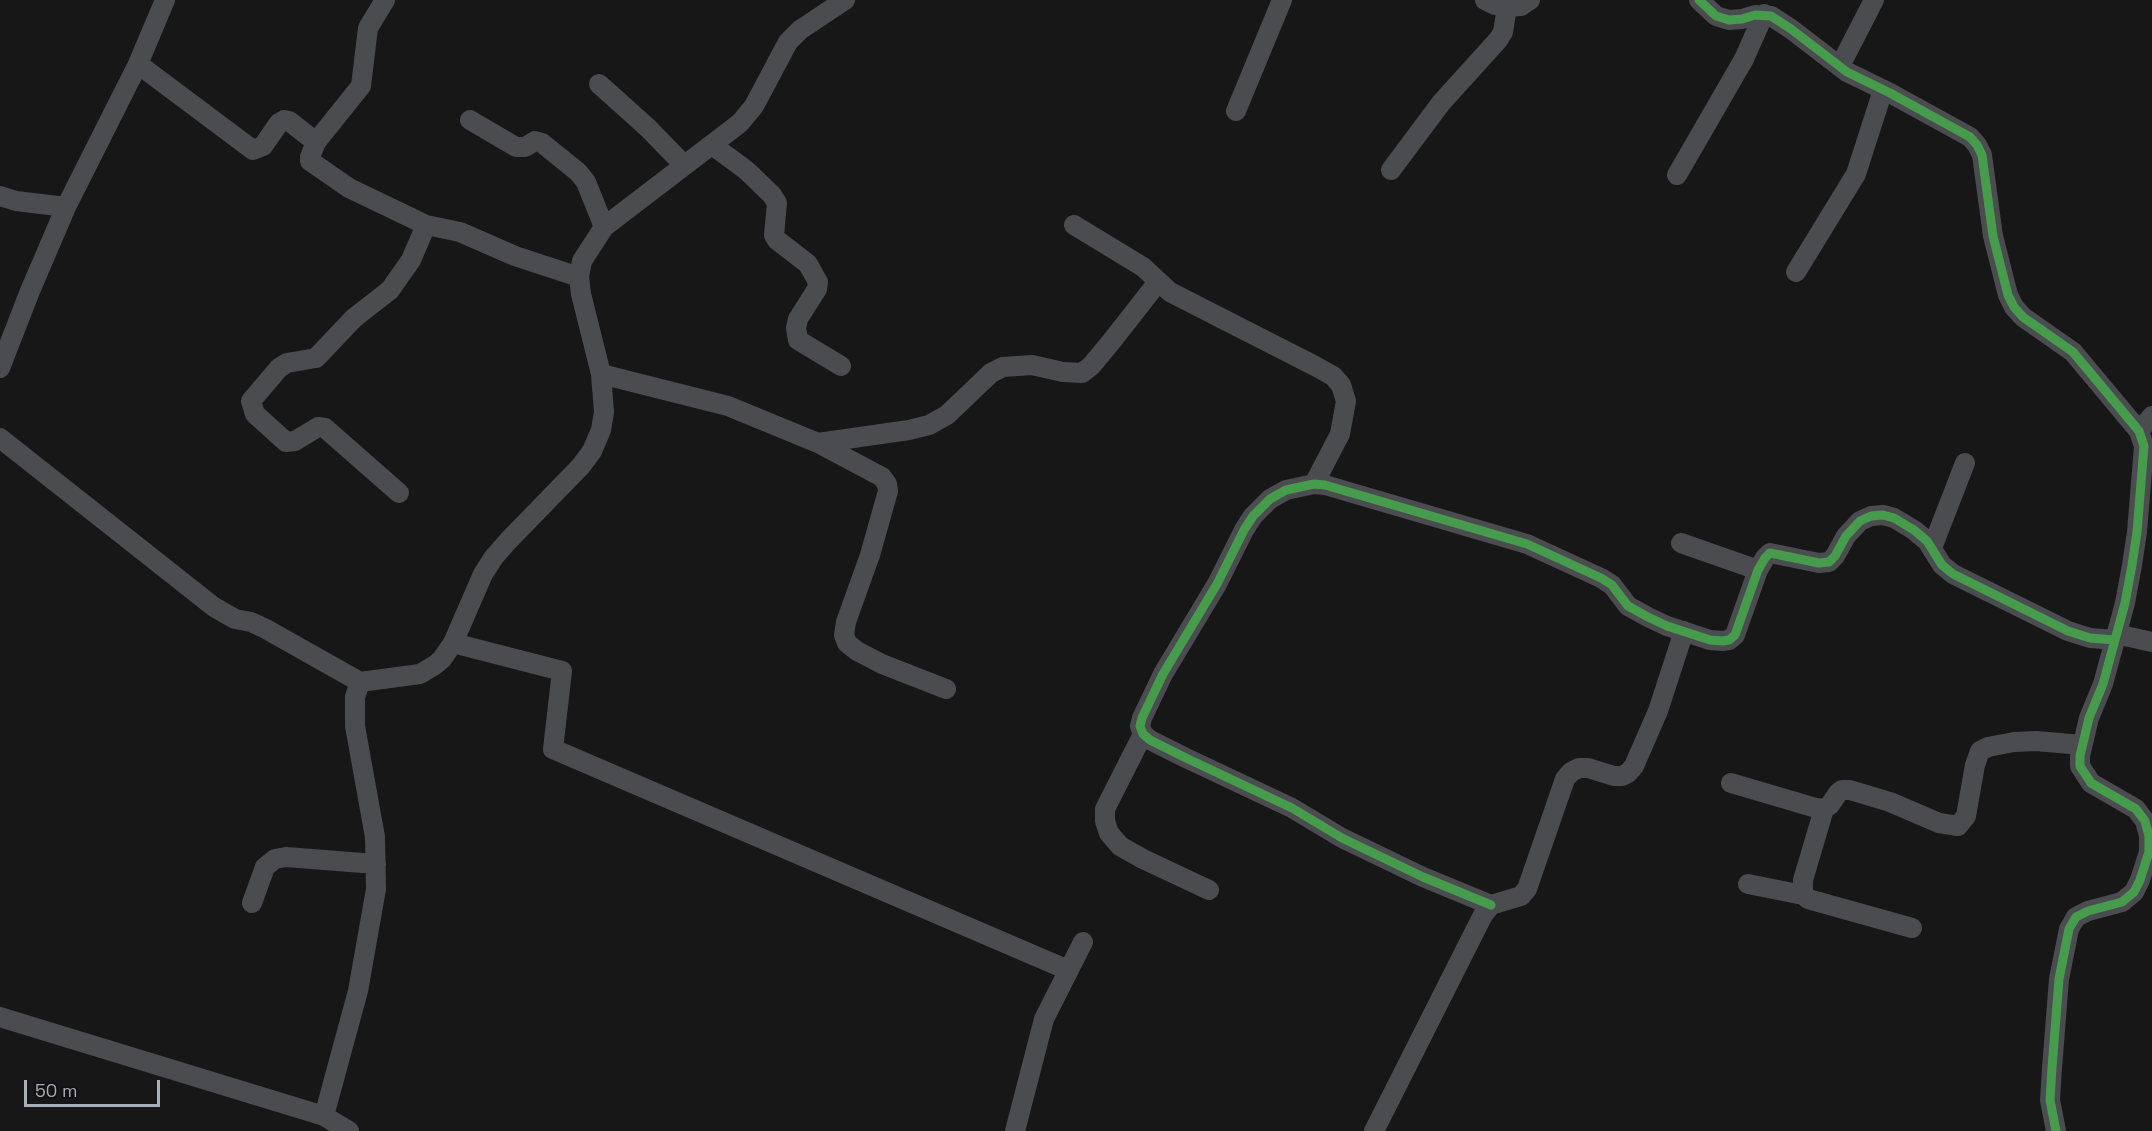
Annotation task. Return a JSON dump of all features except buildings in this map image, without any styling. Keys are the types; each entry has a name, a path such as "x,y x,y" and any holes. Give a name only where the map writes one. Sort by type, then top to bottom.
{"street":[{"path":"0,368 66,207 138,64 165,0"},
{"path":"385,0 368,28 361,86 316,142 310,157 314,165 349,188 426,225 460,232 515,255 579,277"},
{"path":"0,438 214,607 235,619 266,628 360,682 420,674 435,665 453,643 483,574 494,557 581,466 592,451 601,430 604,412 601,374 581,294 579,277 582,261 604,227 740,123 748,114 788,42 800,30 845,0"},
{"path":"1236,111 1282,0"},
{"path":"1485,0 1507,7 1521,6 1530,0"},
{"path":"1699,0 1716,16 1729,20 1764,14 1791,29 1858,78 1970,137 1977,144 1982,155 1993,236 2008,295 2014,307 2023,317 2073,352 2146,423 2137,532 2125,603 2103,684 2089,718 2082,745 2080,766 2091,783 2144,810 2149,836 2148,852 2134,892 2122,902 2088,911 2076,917 2069,929 2059,979 2052,1068 2050,1100 2056,1131"},
{"path":"1840,66 1874,0"},
{"path":"1391,170 1441,103 1498,40 1503,32 1507,7"},
{"path":"1677,175 1744,59 1764,14"},
{"path":"138,64 253,150 263,146 279,123 284,120 289,121 316,142"},
{"path":"599,84 648,128 684,165"},
{"path":"1796,272 1856,174 1883,90"},
{"path":"470,120 516,147 525,147 535,141 542,143 578,172 586,182 604,227"},
{"path":"712,145 746,170 777,202 774,231 777,240 808,264 818,282 817,289 798,320 796,328 798,340 841,366"},
{"path":"0,196 16,201 66,207"},
{"path":"399,493 325,428 318,427 295,441 286,442 255,414 251,401 279,368 287,363 316,358 354,318 390,290 408,266 426,225"},
{"path":"1074,225 1134,261 1170,292 1332,376 1341,385 1346,401 1340,434 1314,484"},
{"path":"818,443 929,425 946,415 992,373 1003,367 1032,365 1063,372 1082,373 1104,351 1158,282"},
{"path":"601,374 737,409 818,443 882,477 887,484 888,491 870,555 846,622 844,635 847,643 857,651 882,664 946,689"},
{"path":"1932,548 1965,463"},
{"path":"1491,905 1423,877 1341,838 1292,808 1186,758 1150,740 1143,734 1140,726 1142,718 1163,674 1217,584 1244,530 1253,516 1270,499 1286,490 1314,484 1527,544 1601,578 1612,585 1628,606 1667,626 1710,640 1729,640 1735,635 1758,570 1770,553 1819,563 1829,562 1846,536 1860,521 1871,516 1883,515 1914,530 1932,548 1942,565 1953,574 2068,631 2090,638 2116,637 2152,642"},
{"path":"1681,543 1758,570"},
{"path":"1374,1131 1483,915 1491,905 1521,896 1527,889 1566,779 1571,772 1579,768 1622,776 1634,766 1658,711 1684,631"},
{"path":"453,643 562,671 553,749 1068,970"},
{"path":"324,1116 360,980 376,889 375,837 355,726 355,697 360,682"},
{"path":"1143,734 1105,809 1105,821 1109,833 1120,846 1209,890"},
{"path":"1803,895 1803,880 1824,809 1842,790 1850,790 1890,802 1939,823 1958,826 1966,816 1975,765 1980,751 1988,747 2014,742 2036,741 2082,745"},
{"path":"1731,783 1824,809"},
{"path":"252,903 265,867 275,859 286,857 376,864"},
{"path":"1748,884 1803,895 1809,899 1912,928"},
{"path":"1015,1131 1038,1037 1054,996 1083,942"},
{"path":"0,1017 324,1116 349,1131"}],"cycle path":[{"path":"1699,0 1716,16 1729,20 1755,15 1771,16 1847,72 1970,137 1982,155 1993,236 2008,295 2014,307 2023,317 2073,352 2139,431 2144,446 2137,532 2125,603 2103,684 2089,718 2080,756 2080,766 2091,783 2136,809 2145,821 2149,836 2149,852 2134,892 2122,902 2088,911 2076,917 2069,929 2059,979 2052,1068 2050,1100 2056,1131"},
{"path":"1491,905 1423,877 1342,838 1292,808 1186,758 1150,740 1143,734 1140,726 1142,718 1163,674 1217,584 1244,530 1253,516 1270,499 1286,490 1314,484 1325,485 1527,544 1601,578 1612,585 1628,606 1648,617 1667,626 1710,640 1722,641 1729,640 1735,635 1758,570 1770,553 1819,563 1829,562 1846,536 1860,521 1871,516 1883,515 1894,518 1914,530 1927,541 1942,565 1953,574 2068,631 2090,638 2115,640"}]}
